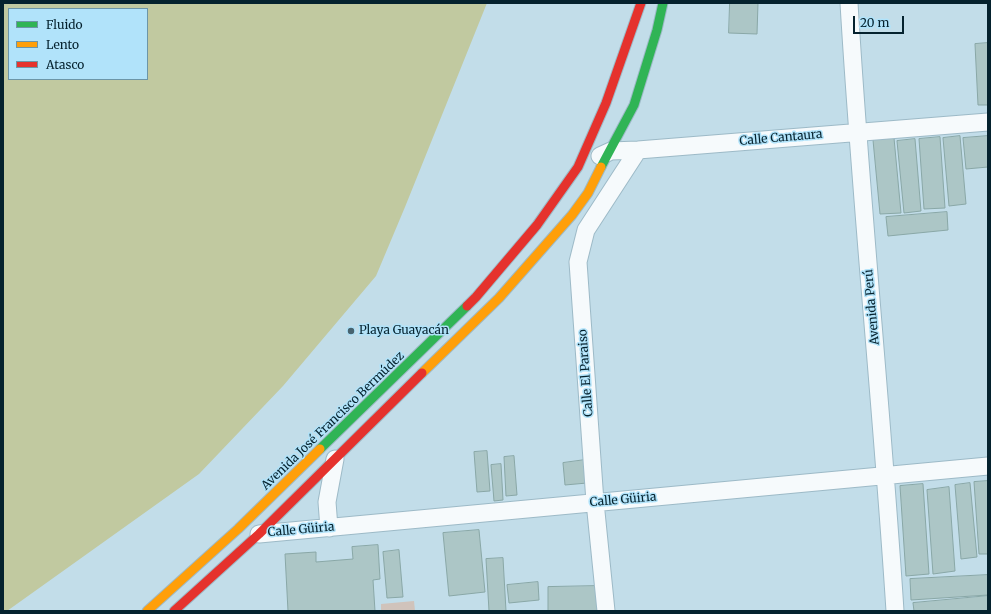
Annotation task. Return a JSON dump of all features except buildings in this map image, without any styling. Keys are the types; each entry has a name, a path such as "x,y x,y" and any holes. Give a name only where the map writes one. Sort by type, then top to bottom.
{"main road":[{"name":"Avenida José Francisco Bermúdez","path":"147,611 238,529 476,297 537,225 578,167 606,103 641,3"},
{"path":"181,608 335,460 499,298 572,214 588,193 634,104 657,30 663,3"}],"street":[{"name":"Avenida Perú","path":"849,3 886,476 895,611"},
{"name":"Calle Cantaura","path":"578,167 611,151 988,122"},
{"name":"Calle El Paraiso","path":"606,611 595,502 578,262 586,230 638,150"},
{"path":"329,528 327,502 335,460"},
{"name":"Calle Güiria","path":"259,534 988,466"},
{"path":"180,582 181,608"}],"shaded area":[{"path":"3,3 487,3 376,276 283,386 199,474 7,611 3,611"},
{"path":"414,601 415,611 381,611 381,604"}],"traffic: fast":[{"path":"601,167 634,105 657,30 663,3"},
{"path":"320,449 467,306"}],"traffic: slow":[{"path":"422,373 499,298 572,215 588,193 601,167"},
{"path":"147,611 238,529 320,449"}],"traffic: jam":[{"path":"467,306 537,225 578,167 606,103 641,3"},
{"path":"174,611 259,534 422,373"}],"place":[{"name":"Playa Guayacán","path":"351,331"}]}
